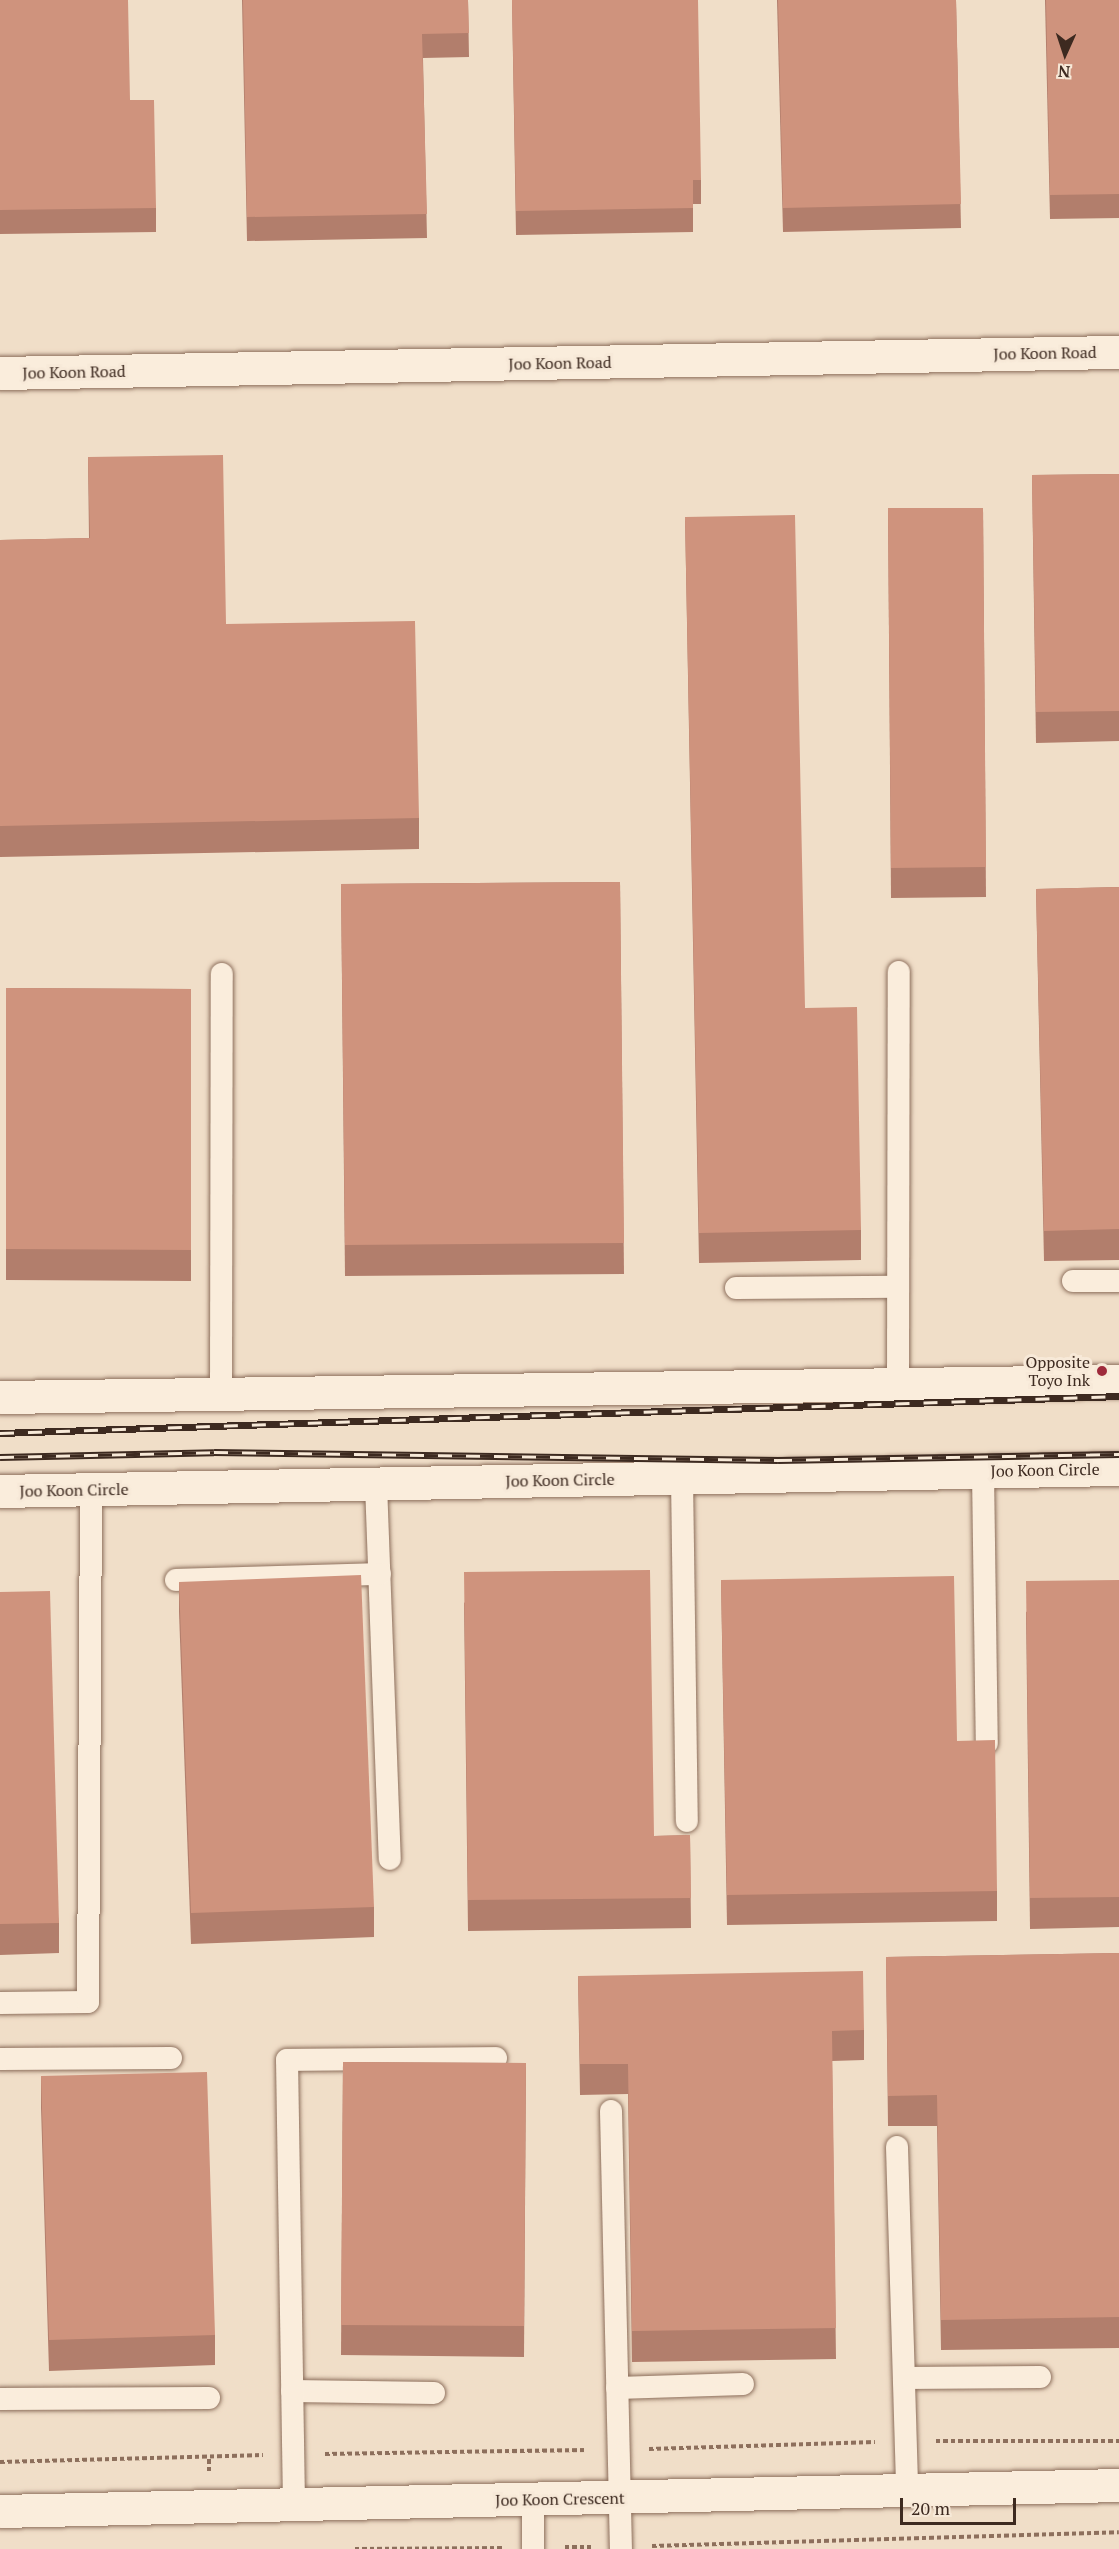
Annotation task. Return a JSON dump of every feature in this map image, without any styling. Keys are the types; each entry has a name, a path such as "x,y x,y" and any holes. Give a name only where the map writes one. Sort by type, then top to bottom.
{"street":[{"name":"Joo Koon Road","path":"0,373 1119,352"},
{"path":"0,1397 1119,1381"},
{"name":"Joo Koon Circle","path":"0,1491 1119,1469"},
{"name":"Joo Koon Crescent","path":"0,2511 619,2499 1119,2485"}],"lane":[{"path":"898,1384 899,972"},
{"path":"221,1394 222,974"},
{"path":"1073,1281 1119,1281"},
{"path":"736,1288 898,1287"},
{"path":"983,1472 987,1743"},
{"path":"682,1478 687,1821"},
{"path":"376,1484 390,1859"},
{"path":"0,2003 88,2002 91,1490"},
{"path":"176,1580 380,1574"},
{"path":"0,2059 171,2058"},
{"path":"294,2504 287,2060 496,2058"},
{"path":"611,2111 621,2548"},
{"path":"897,2147 907,2490"},
{"path":"904,2378 1040,2377"},
{"path":"616,2388 743,2384"},
{"path":"292,2391 434,2393"},
{"path":"0,2399 209,2398"},
{"path":"533,2500 533,2548"}],"path":[{"path":"0,2462 293,2454 618,2450 905,2441 1119,2441"},
{"path":"355,2549 621,2548 1119,2532"}],"building":[{"path":"0,0 128,0 130,100 154,100 156,208 0,210"},
{"path":"243,0 468,0 469,33 422,34 427,214 247,217"},
{"path":"512,0 698,0 701,180 693,180 693,208 516,211"},
{"path":"778,0 956,0 961,204 783,208"},
{"path":"1046,0 1119,0 1119,194 1050,195"},
{"path":"223,455 226,624 415,621 419,818 0,826 0,540 90,538 88,457"},
{"path":"1119,474 1119,711 1036,712 1032,475"},
{"path":"888,508 983,508 986,867 891,868"},
{"path":"795,515 805,1008 857,1007 861,1230 699,1233 685,517"},
{"path":"620,882 624,1243 345,1245 341,884"},
{"path":"1119,887 1119,1229 1044,1231 1036,889"},
{"path":"6,988 191,989 191,1250 6,1249"},
{"path":"650,1570 654,1836 690,1835 691,1898 468,1900 464,1572"},
{"path":"361,1575 374,1907 191,1913 179,1582"},
{"path":"954,1576 957,1741 995,1740 997,1891 727,1895 721,1580"},
{"path":"1119,1580 1119,1897 1030,1898 1026,1581"},
{"path":"50,1591 59,1923 0,1924 0,1592"},
{"path":"1119,1953 1119,2317 941,2320 937,2095 888,2096 886,1957"},
{"path":"863,1971 864,2030 832,2031 836,2328 632,2331 628,2064 580,2064 578,1976"},
{"path":"343,2062 526,2063 524,2326 341,2325"},
{"path":"207,2072 215,2335 49,2340 41,2076"}],"railway":[{"path":"0,1433 1119,1396"},
{"path":"0,1457 214,1452 778,1460 1119,1454"}],"place":[{"name":"Opposite Toyo Ink","path":"1102,1371"}]}
